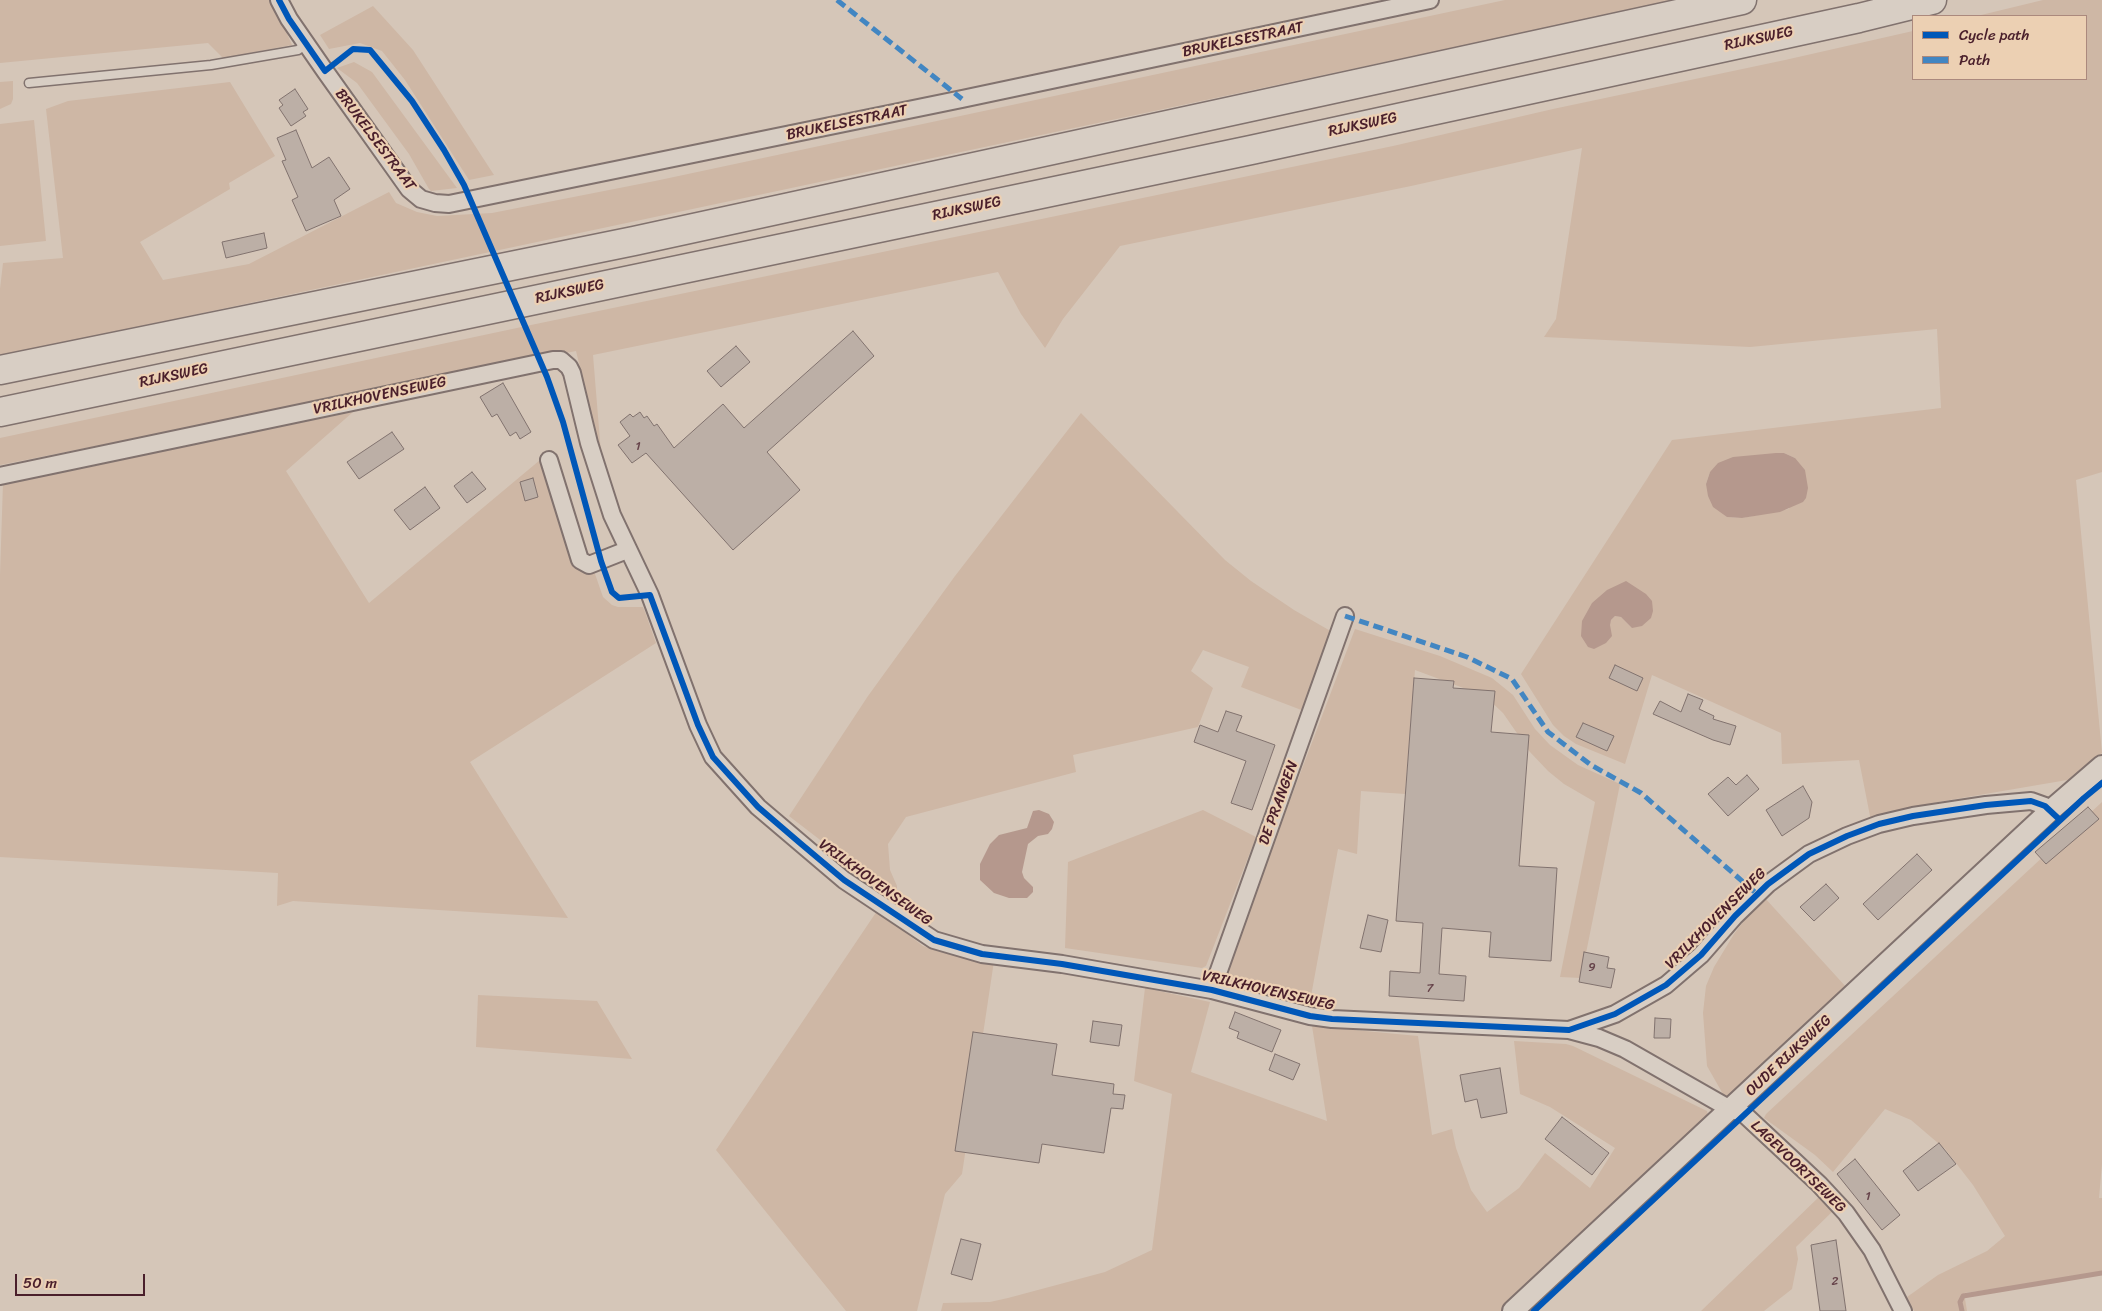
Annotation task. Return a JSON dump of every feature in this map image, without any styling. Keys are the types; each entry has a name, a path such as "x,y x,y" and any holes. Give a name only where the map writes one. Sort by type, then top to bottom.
{"highway":[{"path":"0,370 634,241 1742,0"},
{"name":"RIJKSWEG","path":"0,412 1242,152 1840,22 1932,0"}],"street":[{"name":"BRUKELSESTRAAT","path":"280,0 289,19 324,71 409,189 421,199 435,204 449,204 971,97 1430,0"},
{"name":"VRILKHOVENSEWEG","path":"0,476 557,360 565,362 572,373 612,515 650,595 698,725 714,757 733,781 758,806 844,880 934,940 955,948 982,954 1062,964 1212,990 1310,1016 1332,1019 1569,1030 1615,1014 1666,985 1702,955 1735,916 1768,884 1809,854 1847,836 1879,824 1913,816 1986,805 2031,802 2051,810"},
{"path":"549,460 580,560 589,565 627,550"},
{"name":"DE PRANGEN","path":"1212,990 1345,616"},
{"name":"OUDE RIJKSWEG","path":"1513,1311 2051,810 2102,766"},
{"name":"LAGEVOORTSEWEG","path":"1569,1030 1599,1038 1625,1049 1730,1109 1744,1114 1819,1184 1846,1213 1872,1250 1902,1311"}],"lane":[{"path":"29,83 211,65 298,50 306,44"}],"shaded area":[{"path":"0,0 272,0 292,45 223,58 208,43 0,63"},
{"path":"1505,0 1677,0 0,356 0,289 3,263 63,258 46,109 68,101 230,82 275,156 229,183 230,189 140,242 163,280 249,264 389,192 396,203 417,212 437,216 492,213 655,181"},
{"path":"2043,0 2102,0 2102,472 2076,480 2102,753 2073,779 1938,802 1871,821 1859,760 1782,764 1781,733 1652,675 1625,764 1576,744 1553,725 1521,674 1672,440 1941,408 1937,329 1750,347 1544,337 1556,319 1582,148 1411,186 1120,246 1063,319 1045,348 1021,314 998,272 593,355 601,453 576,351 0,465 0,438 531,325 1393,146 1553,109 1912,31 1912,80 2087,80 2087,15 1981,15","holes":["1784,453 1795,458 1789,509 1742,518 1727,517 1706,484 1710,472","1607,590 1632,628 1621,617 1615,616 1609,625"]},
{"path":"373,6 413,50 494,175 469,180 405,80 382,51 360,43 329,49 320,35"},
{"path":"354,62 372,72 457,188 431,191 429,189 409,154 357,83 337,68"},
{"path":"13,81 13,99 11,104 0,109 0,82"},
{"path":"34,120 46,241 0,246 0,124"},
{"path":"353,412 286,471 369,603 552,450 603,597 612,605 618,607 643,607 656,643 470,762 568,918 293,901 277,906 278,873 0,857 0,575 3,483"},
{"path":"1081,413 1225,560 1251,581 1294,610 1334,633 1304,711 1241,687 1249,667 1203,650 1191,671 1213,688 1198,727 1073,755 1076,772 906,817 888,844 890,870 897,886 897,899 789,816 868,696 955,576"},
{"path":"1784,453 1795,458 1805,470 1808,488 1803,502 1780,512 1742,518 1727,517 1713,507 1708,496 1706,484 1710,472 1718,463 1733,457"},
{"path":"1626,581 1646,594 1652,601 1653,611 1651,618 1642,626 1632,628 1621,617 1615,616 1611,620 1610,625 1612,636 1606,643 1594,649 1588,647 1581,636 1582,621 1592,603 1607,590"},
{"path":"1355,629 1440,656 1492,678 1513,695 1535,729 1550,745 1578,765 1620,784 1581,978 1560,977 1595,802 1564,784 1548,771 1530,752 1503,713 1485,696 1415,670 1405,794 1361,791 1357,854 1338,849 1309,1007 1220,985"},
{"path":"2102,802 2102,1164 2099,1198 2102,1198 2102,1274 1964,1293 1967,1311 1914,1311 1907,1297 1938,1275 1987,1251 2005,1236 1973,1185 1945,1149 1911,1120 1885,1109 1833,1172 1815,1155 1764,1118 1766,1114"},
{"path":"1039,810 1049,814 1054,822 1048,834 1038,836 1028,844 1022,872 1024,878 1033,887 1033,892 1027,898 1009,898 994,893 980,880 980,864 990,844 999,835 1027,828 1033,811"},
{"path":"1203,810 1256,837 1206,966 1202,968 1065,948 1068,862"},
{"path":"1764,897 1847,988 1727,1101 1707,1066 1703,1013 1706,986 1714,967 1734,934"},
{"path":"877,911 923,946 940,952 994,961 962,1174 945,1194 917,1311 846,1311 716,1150"},
{"path":"1145,988 1210,1002 1191,1072 1327,1121 1312,1026 1418,1036 1432,1135 1452,1129 1456,1148 1471,1190 1487,1212 1519,1188 1545,1153 1590,1188 1615,1148 1550,1107 1520,1094 1514,1041 1573,1046 1707,1111 1709,1119 1503,1311 941,1311 943,1303 990,1302 1105,1272 1152,1250 1172,1094 1134,1081"},
{"path":"478,995 597,1001 632,1059 476,1047"},
{"path":"1821,1195 1834,1210 1796,1247 1798,1259 1792,1289 1764,1311 1701,1311"}],"building":[{"path":"295,89 308,109 303,112 306,116 291,126 279,108 283,105 279,100"},
{"path":"296,130 312,168 329,157 350,189 334,200 341,216 306,231 292,200 298,197 282,161 286,160 277,138"},
{"path":"264,233 267,248 226,258 222,242"},
{"path":"853,331 874,356 767,452 800,490 733,550 646,453 632,463 618,445 630,436 620,422 630,414 633,417 640,412 644,418 647,416 654,426 657,424 674,448 723,404 744,428"},
{"path":"736,346 750,362 721,387 707,371"},
{"path":"503,383 531,432 520,439 516,432 510,436 497,414 492,417 480,397"},
{"path":"392,432 404,449 359,479 347,462"},
{"path":"472,472 486,489 467,503 454,486"},
{"path":"533,478 538,497 525,501 520,482"},
{"path":"425,487 440,508 410,530 394,510"},
{"path":"1615,665 1643,678 1637,691 1609,678"},
{"path":"1414,678 1454,681 1453,688 1495,691 1491,732 1529,735 1519,866 1557,868 1551,961 1489,957 1491,932 1442,928 1439,974 1466,976 1464,1001 1389,996 1390,971 1420,973 1423,923 1396,921"},
{"path":"1688,694 1703,700 1699,709 1714,716 1713,719 1736,726 1730,745 1713,740 1653,714 1660,701 1681,712"},
{"path":"1226,711 1242,716 1236,731 1275,745 1252,810 1231,803 1246,761 1194,742 1200,725 1218,732"},
{"path":"1583,723 1614,736 1607,751 1576,737"},
{"path":"1747,775 1759,789 1728,816 1708,794 1728,777 1736,785"},
{"path":"1803,786 1812,802 1809,818 1782,836 1766,810"},
{"path":"2088,807 2099,819 2046,864 2035,852"},
{"path":"1917,854 1932,870 1878,920 1863,904"},
{"path":"1826,884 1839,898 1814,921 1800,907"},
{"path":"1368,915 1388,920 1381,952 1360,948"},
{"path":"1584,952 1609,957 1607,968 1615,969 1611,988 1579,982"},
{"path":"1235,1012 1281,1030 1272,1052 1237,1038 1239,1032 1229,1028"},
{"path":"1655,1018 1671,1019 1670,1038 1654,1038"},
{"path":"1093,1021 1122,1025 1119,1046 1090,1042"},
{"path":"973,1032 1057,1044 1052,1075 1114,1084 1113,1094 1125,1095 1123,1109 1111,1108 1104,1153 1042,1144 1039,1163 955,1151"},
{"path":"1275,1054 1300,1064 1293,1080 1269,1070"},
{"path":"1500,1068 1507,1113 1481,1118 1477,1099 1465,1102 1460,1075"},
{"path":"1562,1117 1609,1153 1592,1175 1545,1139"},
{"path":"1939,1143 1956,1164 1918,1191 1903,1171"},
{"path":"1855,1159 1900,1215 1882,1230 1837,1174"},
{"path":"961,1239 981,1244 972,1280 951,1274"},
{"path":"1836,1240 1846,1311 1820,1311 1811,1245"}],"waterway":[{"path":"1962,1311 1960,1302 1963,1296 2102,1273"}],"marked path":[{"path":"837,0 962,99"},
{"path":"1345,616 1467,657 1512,679 1548,732 1591,765 1641,793 1757,894"}],"cycle path":[{"path":"279,0 289,19 325,71 353,49 370,50 412,101 444,150 464,185 547,377 563,422 601,561 612,592 619,598 650,595 698,725 713,757 758,807 844,880 934,940 982,954 1062,964 1212,990 1310,1016 1332,1019 1569,1030 1615,1014 1666,985 1701,955 1735,916 1768,884 1809,854 1847,836 1879,824 1913,816 1986,805 2031,801 2045,806 2060,820"},
{"path":"1534,1311 2102,783"}]}
